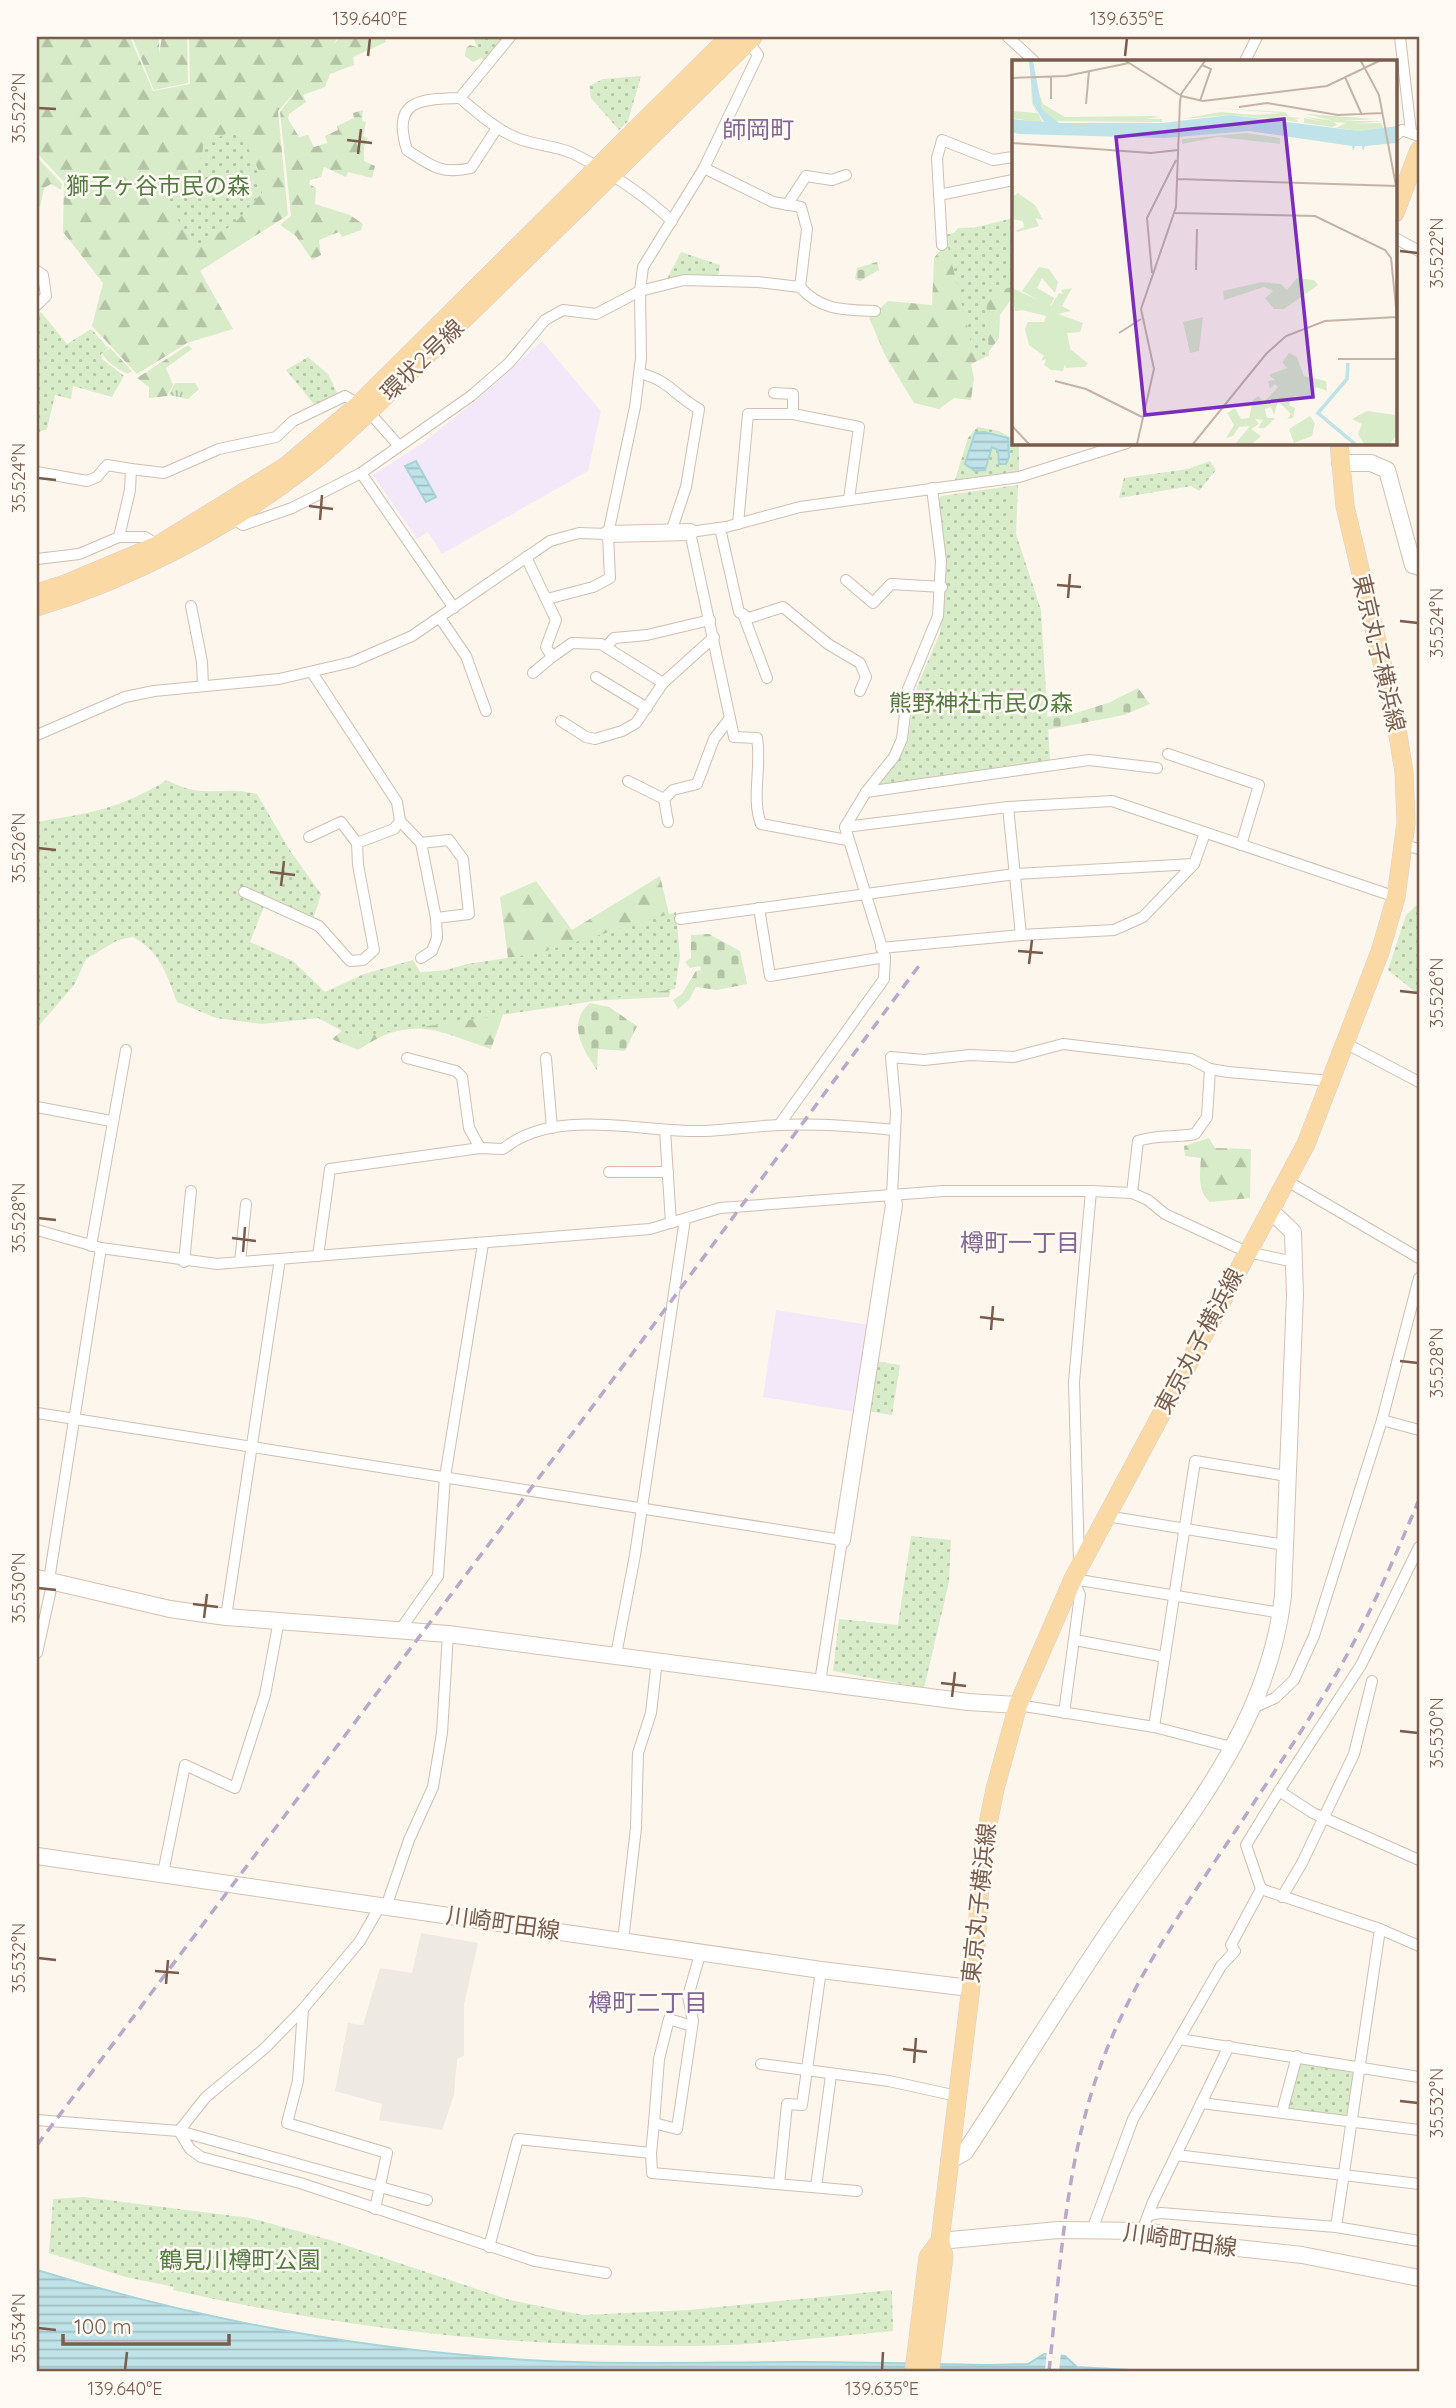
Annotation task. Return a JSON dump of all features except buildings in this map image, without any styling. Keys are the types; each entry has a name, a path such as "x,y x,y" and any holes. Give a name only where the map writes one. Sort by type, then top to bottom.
{"main road":[{"name":"環状2号線","path":"37,607 122,576 233,517 306,468 604,171 729,37"},
{"name":"環状2号線","path":"604,171 751,39"},
{"path":"1396,210 1419,150"},
{"name":"環状2号線","path":"37,593 158,545 286,466 364,408"},
{"name":"東京丸子横浜線","path":"914,2371 937,2251 949,2161 986,1825 1018,1705 1105,1516 1306,1144 1381,952 1412,847 1413,823 1398,731 1349,528 1339,444"},
{"name":"東京丸子横浜線","path":"930,2371 937,2251"}],"street":[{"path":"460,98 510,37"},
{"path":"1008,37 1033,60"},
{"path":"1246,60 1257,37"},
{"path":"1396,135 1402,130 1415,134 1400,37"},
{"path":"547,600 593,587 610,578 608,534 640,373 640,291 643,267 704,168 758,55 751,39"},
{"path":"497,128 471,168 451,173 429,165 407,150 402,120 409,107 422,99 460,98 497,128 519,139 572,153 604,171 644,196 672,221"},
{"path":"942,245 937,158 942,140 993,160 1012,157"},
{"path":"704,168 741,189 787,205 801,207 806,215 800,287 812,302 842,310 875,311"},
{"path":"787,205 806,176 832,180 846,176"},
{"path":"939,195 1012,180"},
{"path":"1396,239 1419,251"},
{"path":"37,271 43,275 46,296 37,305"},
{"path":"215,512 233,517 243,525 262,521 361,473 471,396 509,363 545,320 563,310 596,314 640,291 684,280 758,282 800,287"},
{"path":"640,373 668,384 684,401 699,409 685,487 671,532"},
{"path":"774,393 793,394 793,414"},
{"path":"37,472 87,481 97,477 107,465 164,473 177,470 219,449 276,438 293,421 345,396 364,408 399,446"},
{"path":"738,524 748,414 793,414 859,428 849,499"},
{"path":"37,735 125,697 313,674 381,652 440,618 550,541 579,533 690,532 720,528 800,507 1019,477 1124,444"},
{"path":"1340,463 1371,463 1387,470 1413,565 1419,568"},
{"path":"119,537 130,490 131,469"},
{"path":"361,473 454,608"},
{"path":"779,1125 884,979 883,953 845,827 866,792 894,757 902,739 908,689 938,616 942,587 932,488"},
{"path":"720,528 739,612 749,618 783,607 828,644 860,663 866,677 860,691"},
{"path":"690,532 734,737 757,738 761,760 757,807 761,824 847,840"},
{"path":"37,559 79,554 119,537 145,537 158,545"},
{"path":"526,556 556,620 546,648 552,657"},
{"path":"846,580 873,603 891,584 942,587"},
{"path":"191,606 202,663 203,686"},
{"path":"743,614 767,678"},
{"path":"440,618 466,656 486,711"},
{"path":"607,646 614,638 647,635 710,620"},
{"path":"561,720 586,737 595,738 622,731 636,723 663,683 714,637"},
{"path":"533,673 572,643 607,646 663,683"},
{"path":"313,674 369,762 387,784 397,802 400,821 421,843 436,918 437,938 432,951 421,958"},
{"path":"596,677 647,708"},
{"path":"664,799 673,790 697,784 714,739 730,718"},
{"path":"1168,754 1259,785 1241,845"},
{"path":"866,792 1088,760 1157,768"},
{"path":"628,780 664,799"},
{"path":"664,799 668,822"},
{"path":"845,827 1008,807 1111,801 1396,897"},
{"path":"1008,807 1021,935"},
{"path":"358,843 394,829 400,821"},
{"path":"244,892 319,926 327,932 343,956 350,961 363,960 374,950 358,865 358,843 341,822 309,837"},
{"path":"758,908 770,976 883,953 1021,935 1114,930 1143,917 1194,864 1205,833"},
{"path":"421,843 449,840 463,859 470,915 436,918"},
{"path":"680,919 1015,874 1194,864"},
{"path":"1345,1043 1419,1082"},
{"path":"820,1682 894,1205 892,1196 895,1130 891,1057 924,1060 970,1055 1014,1057 1063,1044 1191,1059 1210,1069 1331,1082"},
{"path":"37,1653 46,1580 76,1419 111,1121 126,1050"},
{"path":"407,1058 456,1071 463,1077 469,1128 480,1148"},
{"path":"546,1058 552,1128"},
{"path":"1132,1193 1138,1141 1153,1135 1178,1137 1195,1134 1207,1117 1210,1069"},
{"path":"37,1107 111,1121"},
{"path":"318,1256 330,1168 480,1148 503,1149 517,1137 552,1128 599,1124 705,1131 779,1125 829,1125 895,1130"},
{"path":"665,1130 671,1223"},
{"path":"609,1172 668,1172"},
{"path":"1287,1181 1419,1258"},
{"path":"184,1262 191,1191"},
{"path":"37,1230 96,1247 184,1262 240,1262 650,1229 720,1208 944,1191 1091,1191 1132,1193 1148,1200 1164,1214 1247,1252 1295,1262"},
{"path":"1064,1713 1080,1595 1076,1574 1074,1382 1091,1191"},
{"path":"240,1262 246,1204"},
{"path":"949,2161 965,2152 1104,1938 1235,1748 1255,1707 1281,1613 1295,1262 1293,1232 1271,1211"},
{"path":"616,1656 637,1544 640,1507 685,1219"},
{"path":"400,1630 438,1576 445,1477 483,1244"},
{"path":"226,1617 280,1259"},
{"path":"1255,1707 1275,1698 1294,1680 1314,1636 1382,1420 1419,1278"},
{"path":"37,1413 842,1540"},
{"path":"1382,1420 1419,1430"},
{"path":"1154,1727 1195,1461 1287,1476"},
{"path":"1105,1516 1285,1545"},
{"path":"1092,2230 1133,2119 1221,1966 1234,1951 1231,1945 1261,1889 1246,1845 1365,1657 1419,1547"},
{"path":"1076,1574 1174,1596 1281,1613"},
{"path":"46,1580 170,1609 226,1617 448,1634 968,1702 1018,1705 1154,1727 1235,1748"},
{"path":"163,1873 185,1765 235,1788 265,1695 279,1620"},
{"path":"179,2131 206,2097 265,2048 303,2009 360,1941 383,1906 408,1840 433,1787 442,1734 448,1634"},
{"path":"1075,1640 1164,1657"},
{"path":"623,1941 636,1828 638,1753 651,1713 657,1660"},
{"path":"1282,1897 1354,1754 1371,1681"},
{"path":"1279,1791 1324,1818 1419,1860"},
{"name":"川崎町田線","path":"37,1856 821,1970 970,1988"},
{"path":"1261,1889 1380,1929 1419,1946"},
{"path":"1336,2227 1380,1929"},
{"path":"654,2123 677,2129 692,2026 688,1996 701,1951"},
{"path":"779,2184 787,2104 802,2105 821,1970"},
{"path":"303,2009 298,2081 287,2123 387,2153 382,2188 375,2209"},
{"path":"692,2026 669,2018 660,2059 651,2153 652,2173 857,2191"},
{"path":"1178,2039 1419,2077"},
{"path":"1142,2231 1229,2046"},
{"path":"1282,2112 1297,2056"},
{"path":"761,2064 807,2073 890,2081 957,2096"},
{"path":"816,2187 831,2075"},
{"path":"1202,2103 1419,2130"},
{"path":"37,2120 179,2131 427,2200"},
{"path":"179,2131 190,2149 201,2157 300,2183 489,2247 559,2267 607,2273"},
{"path":"489,2247 518,2139 651,2153"},
{"path":"1176,2155 1419,2184"},
{"path":"1149,2215 1161,2213 1336,2227 1419,2241"},
{"name":"川崎町田線","path":"937,2251 1014,2233 1142,2231 1237,2248 1325,2259 1419,2278"}],"shaded area":[{"path":"542,341 601,411 588,471 442,554 428,532 417,539 373,475 424,442 483,395"},
{"path":"776,1310 869,1325 855,1412 763,1397"},
{"path":"421,1933 478,1943 464,2005 464,2056 457,2059 454,2095 442,2130 379,2120 382,2104 335,2091 348,2023 363,2025 380,1968 412,1973"}],"green space":[{"name":"獅子ヶ谷市民の森","path":"37,37 130,37 153,91 190,84 189,37 338,37 333,45 340,37 384,37 386,42 353,57 354,65 330,74 325,87 303,95 306,102 289,114 288,119 299,137 308,135 314,147 327,143 325,136 338,130 337,126 354,118 353,113 363,110 362,121 366,122 363,136 368,138 364,147 364,161 375,166 372,178 348,172 346,177 324,167 321,177 310,180 309,184 316,188 315,204 350,215 363,224 361,230 342,237 339,232 319,240 321,255 312,260 296,236 280,225 291,216 280,112 295,92 278,111 288,215 200,271 233,329 187,343 137,374 92,326 103,283 63,232 64,182 37,153"},
{"path":"132,37 159,37 159,54 162,37 187,37 188,83 154,90"},
{"path":"473,37 505,37 484,62"},
{"path":"470,45 493,52 473,62 465,56 466,48"},
{"path":"641,76 628,121 619,130 591,98 589,86 603,79"},
{"path":"238,127 259,171 262,193 233,225 193,247 166,198 202,157 203,146"},
{"path":"37,157 62,184 61,190 51,184 44,188 40,207 37,206"},
{"path":"1012,218 1012,287 986,293 989,356 975,358 945,235"},
{"path":"1012,221 1012,298 1000,315 999,338 984,358 971,364 974,378 971,400 954,398 939,409 914,403 885,355 869,318 888,301 932,305 934,258 958,228 1001,226"},
{"path":"681,252 720,265 718,276 667,279"},
{"path":"877,262 879,270 860,281 855,279 857,268"},
{"path":"41,312 67,344 91,329 108,348 101,354 102,359 124,376 112,397 73,386 71,399 55,395 47,429 37,433 37,316"},
{"path":"188,345 192,349 166,368 173,385 167,396 149,398 149,387 137,378"},
{"path":"110,348 132,371 128,374 107,360 102,353"},
{"path":"308,357 328,374 339,397 317,408 286,370"},
{"path":"175,383 195,383 199,389 188,399 169,395"},
{"path":"977,427 999,431 1012,438 1012,444 1019,444 1019,473 954,483 968,438"},
{"path":"1210,461 1216,470 1199,491 1191,486 1119,498 1124,478 1188,469"},
{"name":"熊野神社市民の森","path":"1018,485 1016,534 1041,610 1050,760 876,786 908,740 915,692 940,633 944,561 937,503 941,496"},
{"path":"1138,688 1150,704 1124,715 1046,730 1044,717 1069,715 1108,703"},
{"path":"167,780 201,791 257,794 289,849 321,894 313,920 267,899 250,942 293,961 325,992 364,974 413,960 423,977 467,964 539,953 676,912 680,957 675,989 369,1035 348,1034 318,1018 262,1024 216,1018 177,1002 166,973 156,957 133,937 118,940 86,959 74,985 37,1028 37,822 104,809 134,798"},
{"path":"660,876 678,952 669,997 565,1002 505,1009 491,1049 424,1029 394,1032 358,1050 332,1039 410,973 509,965 500,897 536,881 572,930"},
{"path":"1419,903 1419,995 1388,970 1406,915"},
{"path":"709,934 740,951 747,984 717,990 696,987 689,1000 678,1009 673,1000 682,994 696,971 701,970 700,966 690,968 685,962 691,958 691,935"},
{"path":"590,1003 609,1007 637,1026 625,1051 598,1049 597,1070 582,1045 578,1028 579,1019"},
{"path":"1209,1138 1215,1148 1251,1149 1250,1198 1210,1202 1206,1197 1200,1182 1201,1158 1185,1156 1184,1146"},
{"path":"875,1361 900,1365 892,1415 867,1411"},
{"path":"911,1536 951,1540 949,1582 924,1688 833,1671 839,1619 898,1625"},
{"path":"1301,2063 1355,2073 1349,2116 1291,2110 1288,2107"},
{"name":"鶴見川樽町公園","path":"84,2197 250,2218 330,2240 510,2300 583,2315 688,2310 892,2290 893,2331 743,2344 627,2346 562,2344 431,2333 302,2315 173,2290 174,2287 126,2277 49,2253 53,2199"}],"water":[{"path":"984,432 1008,438 1009,457 1006,464 999,464 998,450 992,447 985,470 975,471 965,464 975,433"},
{"path":"416,461 436,497 426,502 405,466"},
{"path":"37,2270 225,2319 352,2342 481,2357 609,2363 823,2362 990,2365 1028,2364 1044,2354 1065,2356 1077,2367 1148,2371 37,2371"}],"pier":[{"path":"1047,2351 1061,2352 1059,2371 1045,2371"}],"railway":[{"path":"37,2145 638,1346 921,963"},
{"path":"1049,2371 1065,2219 1078,2143 1099,2070 1113,2034 1130,1998 1169,1931 1297,1738 1336,1674 1376,1598 1419,1500"}],"district":[{"name":"師岡町","path":"758,130"},
{"name":"樽町一丁目","path":"1020,1243"},
{"name":"樽町二丁目","path":"648,2003"}]}
